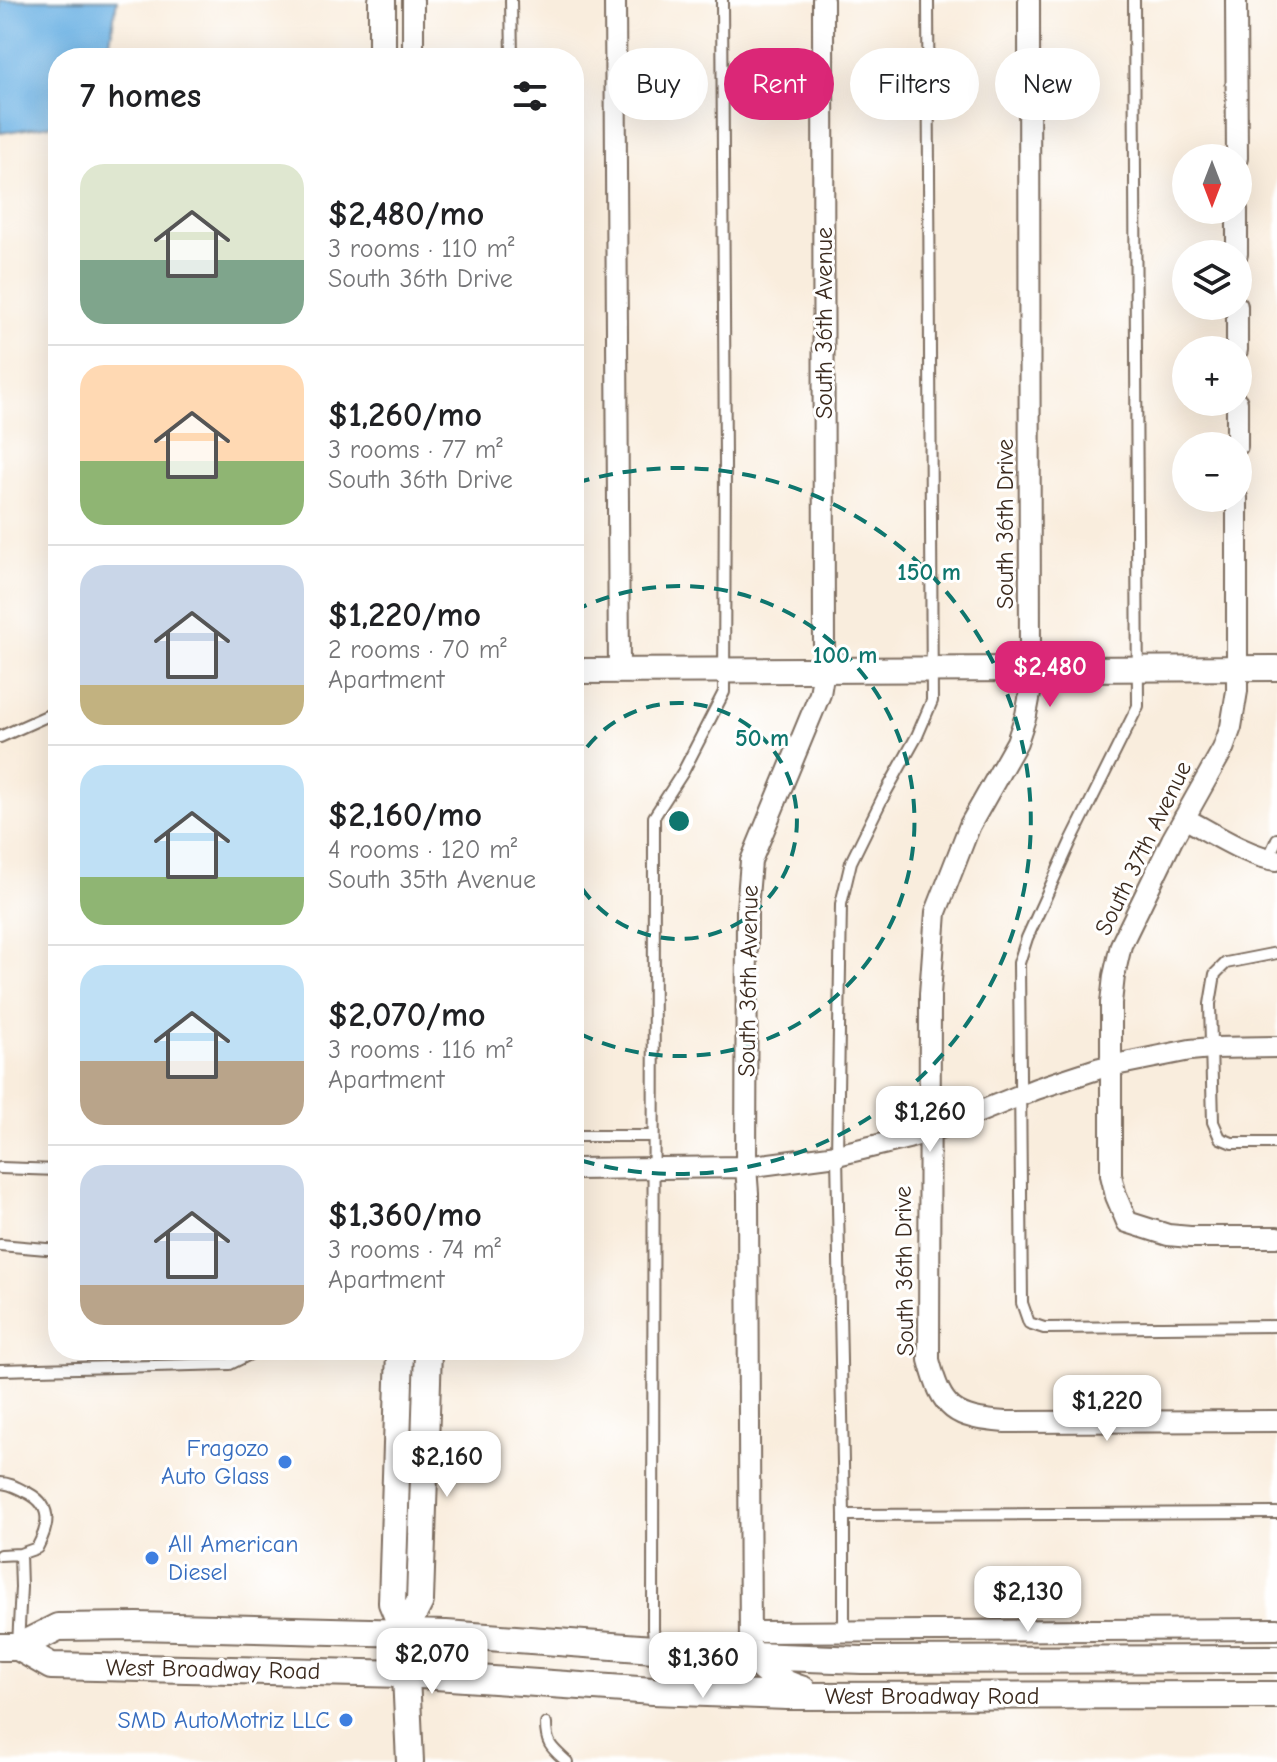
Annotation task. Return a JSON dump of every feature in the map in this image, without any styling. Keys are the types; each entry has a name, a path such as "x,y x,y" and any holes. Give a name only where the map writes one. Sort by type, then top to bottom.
{"main road":[{"path":"382,0 382,48"},
{"path":"400,1360 392,1603 404,1632 410,1762"},
{"path":"404,1632 420,1601 428,1360"},
{"name":"West Broadway Road","path":"9,1647 58,1627 212,1627 404,1632 655,1649 750,1644 862,1660 1277,1659"},
{"path":"629,1689 672,1677 720,1674 732,1669 750,1644 766,1673 777,1681 825,1697"},
{"name":"West Broadway Road","path":"9,1647 51,1666 406,1674 629,1689 825,1697 1277,1695"},
{"path":"973,1660 973,1695"}],"street":[{"path":"413,0 413,48"},
{"path":"615,0 619,671"},
{"name":"South 36th Avenue","path":"750,1644 747,909 751,861 820,694 824,670 823,0"},
{"name":"South 36th Drive","path":"1029,0 1030,694 1017,742 970,825 936,912 930,994 929,1360 940,1394 949,1407 984,1420 1277,1421"},
{"path":"1236,0 1237,144"},
{"name":"South 37th Avenue","path":"1237,512 1237,691 1231,727 1223,749 1184,818 1121,945 1111,1003 1111,1175 1127,1222 1168,1235 1277,1237"},
{"path":"584,671 1277,668"},
{"path":"1184,818 1249,852 1272,859"},
{"path":"584,1169 746,1167 837,1155 908,1138 1110,1066 1212,1048 1277,1047"},
{"name":"West Broadway Road","path":"750,1644 844,1632 1277,1629"}],"lane":[{"path":"511,0 512,48"},
{"path":"655,1649 654,817 683,772 724,692 722,0"},
{"path":"844,1632 837,1155 841,904 851,862 932,701 928,0"},
{"path":"1134,0 1138,706 1071,841 1027,938 1019,963 1022,1303 1029,1323 1044,1328 1277,1326"},
{"path":"0,737 48,715"},
{"path":"1272,859 1277,839"},
{"path":"1277,953 1226,963 1215,974 1210,1004 1213,1122 1220,1138 1232,1143 1277,1143"},
{"path":"584,1136 653,1136"},
{"path":"0,1168 48,1170"},
{"path":"0,1245 48,1249"},
{"path":"0,1370 230,1364 238,1360"},
{"path":"0,1483 36,1496 46,1512 45,1533 37,1548 20,1554 0,1555"},
{"path":"844,1515 1277,1513"},
{"path":"9,1647 21,1587 20,1554"},
{"path":"546,1724 546,1738 567,1762"}],"water":[{"path":"0,0 117,0 109,48 48,48 48,126 0,133"}],"place":[{"name":"Fragozo Auto Glass","path":"285,1462"},
{"name":"All American Diesel","path":"152,1558"},
{"name":"SMD AutoMotriz LLC","path":"346,1720"}]}
